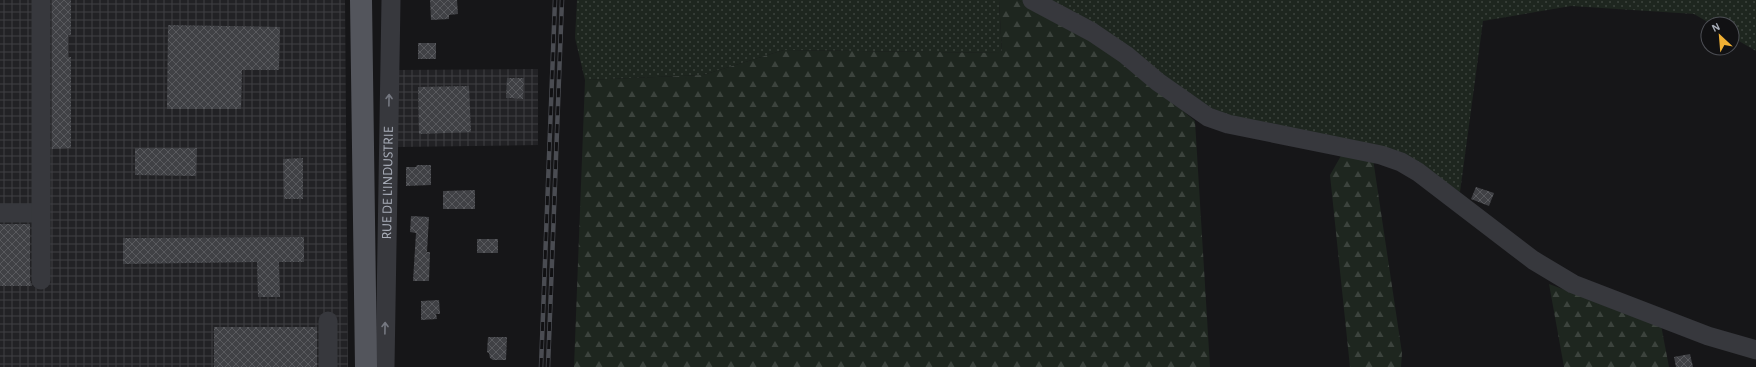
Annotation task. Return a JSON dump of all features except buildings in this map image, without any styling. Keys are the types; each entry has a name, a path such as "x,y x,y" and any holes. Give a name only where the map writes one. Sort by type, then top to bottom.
{"main road":[{"name":"RUE DE L'INDUSTRIE","path":"361,0 366,367"}],"street":[{"path":"41,0 41,280"},
{"name":"RUE DE L'INDUSTRIE","path":"385,367 391,0"},
{"path":"1032,0 1092,32 1126,55 1158,82 1208,117 1228,124 1381,155 1402,162 1439,186 1534,260 1573,284 1708,336 1756,350"},
{"path":"0,213 40,213"},
{"path":"328,321 328,367"}],"shaded area":[{"path":"0,0 345,0 348,367 0,367"},
{"path":"538,69 538,145 397,147 398,70"}],"green space":[{"path":"577,0 999,0 1002,53 784,50 703,75 585,80 575,38"},
{"path":"999,0 1018,0 1116,54 1195,121 1210,367 574,367 585,80 703,75 784,50 1002,53"},
{"path":"1018,0 1756,0 1756,51 1740,42 1740,16 1700,16 1700,18 1694,14 1571,6 1483,21 1460,192 1408,157 1222,114"},
{"path":"1342,154 1373,159 1402,353 1401,367 1350,367 1330,175"},
{"path":"1549,284 1661,325 1669,367 1564,367"}],"railway":[{"path":"541,367 555,0"},
{"path":"548,367 562,0"}]}
